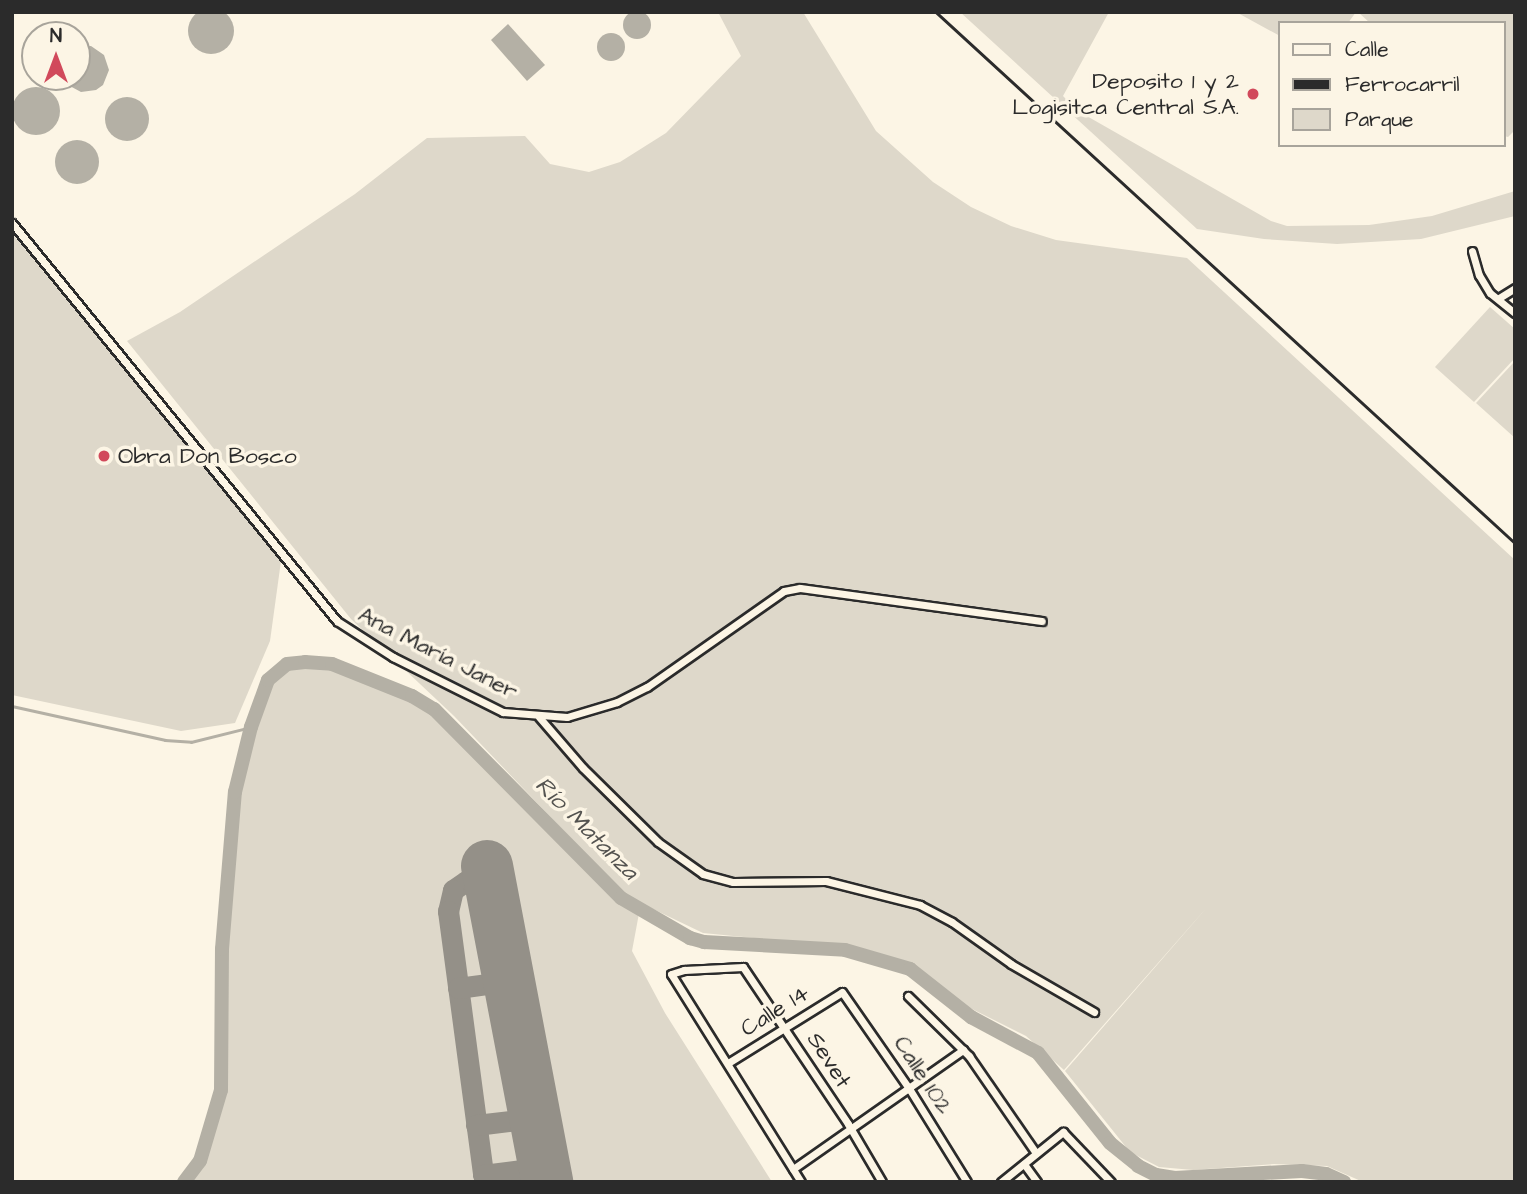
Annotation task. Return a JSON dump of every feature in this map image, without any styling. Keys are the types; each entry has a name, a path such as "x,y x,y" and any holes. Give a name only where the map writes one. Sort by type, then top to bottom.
{"street":[{"name":"Ana María Janer","path":"12,223 345,629 393,657 503,712 539,717 567,717 617,702 647,687 784,591 817,588 1042,621"},
{"path":"1472,251 1479,275 1490,293 1515,313"},
{"path":"1499,298 1515,288"},
{"path":"539,717 583,768 658,842 703,874 733,882 826,881 919,905 952,922 1011,964 1094,1012"},
{"name":"Sevet","path":"728,1063 671,974 684,970 738,966 744,969 785,1027 882,1182"},
{"name":"Calle 14","path":"728,1063 842,992"},
{"name":"Calle 102","path":"842,992 910,1090 967,1182"},
{"path":"908,996 963,1050 1036,1153"},
{"path":"793,1169 910,1090 963,1050"},
{"path":"728,1063 801,1182"},
{"path":"1001,1182 1060,1133 1066,1133 1111,1182"},
{"path":"1024,1164 1037,1182"}],"green space":[{"path":"718,12 803,12 876,131 933,182 971,207 1011,226 1056,240 1187,258 1515,560 1515,1182 1363,1182 1327,1166 1274,1164 1193,1170 1159,1167 1130,1152 1065,1071 1209,905 1064,1070 1026,1036 968,1007 905,961 846,947 703,933 626,896 454,716 351,619 127,341 180,312 355,194 427,138 525,136 550,164 589,172 620,162 666,133 741,56"},
{"path":"960,12 1109,12 1063,96 1078,111 1271,221 1287,226 1369,225 1432,216 1515,191 1515,216 1421,239 1337,244 1264,239 1197,229"},
{"path":"1236,12 1356,12 1349,21 1278,21 1278,35"},
{"path":"1358,12 1515,12 1515,130 1506,136 1506,21 1368,21"},
{"name":"Obra Don Bosco","path":"12,233 281,561 270,641 235,723 181,731 12,695"},
{"path":"1490,307 1515,329 1515,358 1474,402 1435,367"},
{"path":"1515,361 1515,438 1476,403"},
{"path":"287,664 332,664 412,696 434,709 621,898 640,908 632,951 665,1013 772,1182 184,1182 200,1161 221,1090 222,949 235,792 251,727 268,680"}],"shaded area":[{"path":"211,8 227,15 234,31 227,47 211,54 195,47 188,31 195,15"},
{"path":"637,11 647,15 651,25 647,35 637,39 627,35 623,25 627,15"},
{"path":"508,24 545,65 527,81 491,40"},
{"path":"611,33 621,37 625,47 621,57 611,61 601,57 597,47 601,37"},
{"path":"91,46 104,55 109,70 103,85 91,91"},
{"path":"24,91 48,91 58,102 58,120 53,128 45,133 27,133 19,128 14,120 14,102"},
{"path":"127,97 136,98 143,103 148,110 148,128 143,135 136,140 127,141 118,140 111,135 106,128 105,119 106,110 111,103 118,98"},
{"path":"77,140 86,141 93,146 98,153 98,171 93,178 86,183 77,184 68,183 61,178 56,171 55,162 56,153 61,146 68,141"}],"waterway":[{"name":"Río Matanza","path":"184,1182 200,1161 221,1090 222,949 235,792 251,727 268,680 287,664 305,662 332,664 412,696 434,709 621,898 690,938 704,942 845,950 910,969 971,1017 1038,1053 1110,1143 1138,1166 1156,1175 1175,1178 1302,1171 1326,1174 1344,1182"},
{"path":"12,706 165,740 191,742 251,727"}],"taxiway":[{"path":"489,874 466,881 453,890 448,911 483,1175 545,1167"},
{"path":"458,988 509,981"},
{"path":"476,1125 535,1118"}],"runway":[{"path":"487,866 547,1182"}],"railway":[{"path":"936,12 1515,543"}],"place":[{"name":"Deposito 1 y 2 Logisitca Central S.A.","path":"1253,94"},
{"name":"Obra Don Bosco","path":"104,456"}]}
